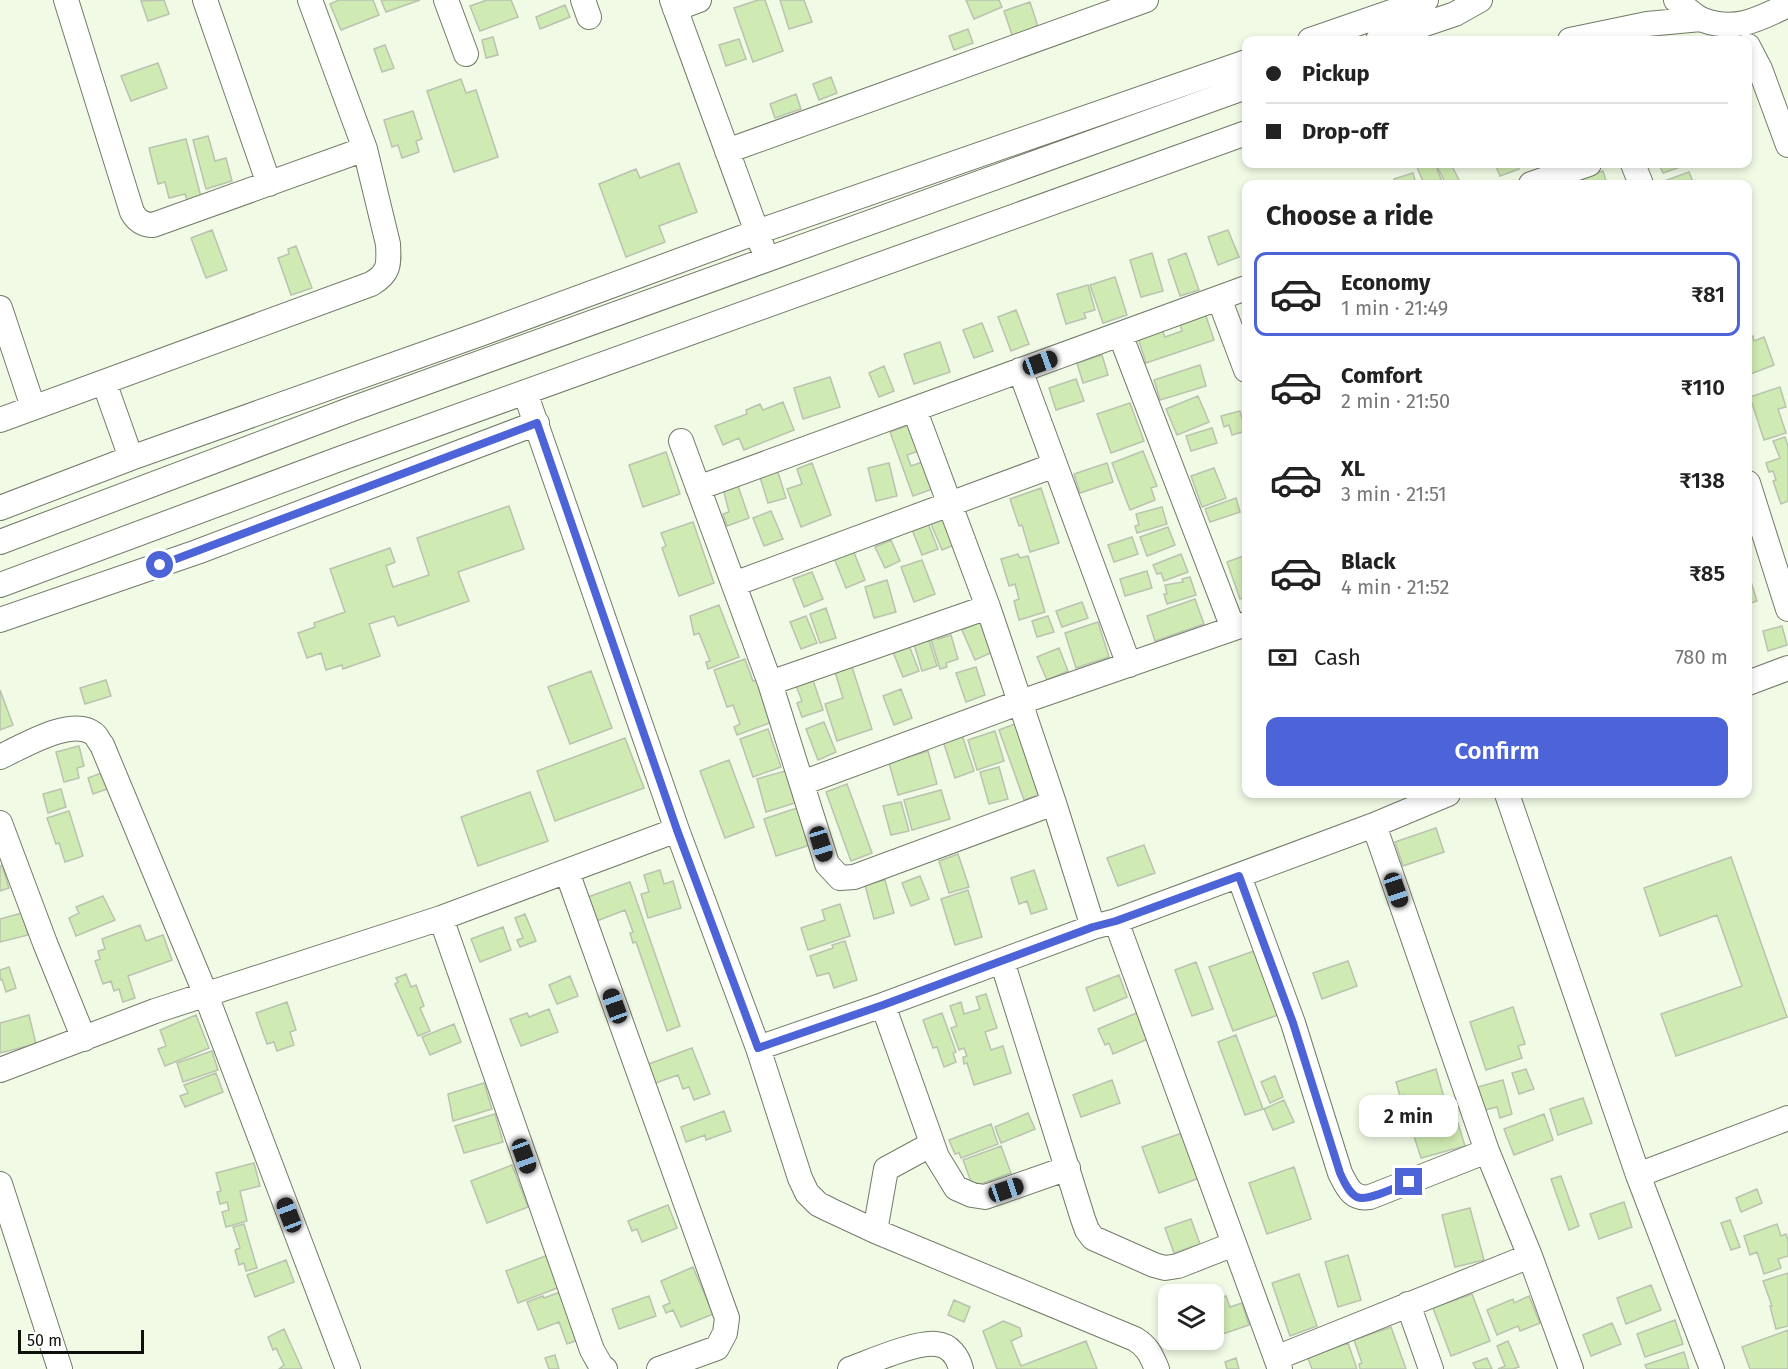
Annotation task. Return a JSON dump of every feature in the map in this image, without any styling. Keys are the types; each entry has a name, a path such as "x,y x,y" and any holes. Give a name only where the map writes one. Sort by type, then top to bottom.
{"street":[{"path":"66,0 135,219 146,225 153,225 365,148"},
{"path":"205,0 269,184"},
{"path":"0,420 371,284 381,278 386,271 388,244 365,148 310,0"},
{"path":"446,0 466,54"},
{"path":"699,0 673,4 767,260"},
{"path":"1322,36 1426,0"},
{"path":"1390,36 1455,14 1480,0"},
{"path":"1676,0 1701,19 1735,32 1788,5"},
{"path":"727,151 1136,2"},
{"path":"1589,36 1647,24 1701,19"},
{"path":"1752,54 1760,69 1788,145"},
{"path":"0,508 131,458 483,333 757,232 1242,63"},
{"path":"0,542 352,409 1242,88"},
{"path":"0,585 342,458 1242,134"},
{"path":"1542,180 1577,168"},
{"path":"698,488 915,411 1020,370 1242,290"},
{"path":"1220,298 1242,359"},
{"path":"0,308 33,408"},
{"path":"483,333 493,359"},
{"path":"802,783 1021,702 1240,626 1120,334"},
{"path":"1020,370 1129,665"},
{"path":"104,382 131,458"},
{"path":"525,392 677,830 758,1048 800,1178 807,1193 818,1204 875,1231 1135,1339 1145,1345 1157,1369"},
{"path":"915,411 1021,702 1093,927"},
{"path":"0,620 197,552 537,423"},
{"path":"681,441 770,682 827,864 840,878 846,879 1054,803"},
{"path":"734,584 1055,465"},
{"path":"1752,512 1757,548 1788,609"},
{"path":"770,682 988,607"},
{"path":"1752,682 1788,668"},
{"path":"0,757 65,728 80,728 94,734 102,746 206,995 348,1369"},
{"path":"758,1048 1239,876 1438,798"},
{"path":"1508,798 1638,1175 1712,1369"},
{"path":"0,823 84,1039"},
{"path":"1374,825 1487,1152 1530,1256 1571,1369"},
{"path":"0,1070 155,1011 441,918 677,830"},
{"path":"567,872 727,1318 725,1333 717,1348 659,1369"},
{"path":"1239,876 1293,1023 1340,1173 1356,1197 1370,1197 1487,1152"},
{"path":"441,918 592,1350 605,1369"},
{"path":"1116,921 1278,1363 1408,1304 1530,1256"},
{"path":"1002,961 1087,1230 1100,1242 1165,1268 1178,1266 1234,1244"},
{"path":"883,1005 937,1157 956,1188 972,1196 985,1197 1068,1168"},
{"path":"1638,1175 1788,1118"},
{"path":"875,1231 886,1169 932,1144"},
{"path":"0,1184 60,1369"},
{"path":"1408,1304 1431,1369"},
{"path":"850,1369 911,1348 936,1344 949,1348 959,1361 961,1369"}],"building":[{"path":"164,0 169,14 148,21 141,1"},
{"path":"339,0 373,0 379,15 341,30 330,4"},
{"path":"381,0 420,0 386,12"},
{"path":"487,0 511,0 518,17 480,31 470,6"},
{"path":"765,0 783,51 753,62 734,8"},
{"path":"780,0 804,0 812,22 789,29"},
{"path":"966,0 999,0 1002,7 974,19"},
{"path":"1030,2 1039,30 1013,38 1004,11"},
{"path":"565,5 570,17 540,29 536,17"},
{"path":"968,29 973,43 954,50 949,36"},
{"path":"493,37 498,55 486,58 482,40"},
{"path":"739,39 746,59 726,66 719,45"},
{"path":"385,45 394,68 382,72 374,49"},
{"path":"158,63 167,88 131,101 121,76"},
{"path":"831,77 837,93 819,100 813,84"},
{"path":"461,79 466,93 476,90 498,157 454,172 427,91"},
{"path":"796,94 801,109 775,118 770,104"},
{"path":"413,111 422,139 416,141 419,152 402,158 398,145 392,147 384,120"},
{"path":"208,136 215,161 226,158 232,181 206,189 193,140"},
{"path":"186,139 201,197 187,200 185,194 169,198 165,182 158,184 149,148"},
{"path":"679,163 697,212 659,226 665,242 626,257 599,184 636,169 640,178"},
{"path":"1417,168 1437,168 1441,180 1422,180"},
{"path":"1438,168 1453,168 1459,180 1444,180"},
{"path":"1497,168 1519,169 1500,176"},
{"path":"1661,168 1677,168 1663,173"},
{"path":"1603,171 1606,180 1584,180 1583,178"},
{"path":"1689,172 1692,180 1667,180"},
{"path":"1413,173 1415,180 1394,180"},
{"path":"212,230 227,270 206,278 191,238"},
{"path":"1228,230 1239,257 1218,265 1208,237"},
{"path":"296,246 312,288 291,295 278,258 289,254 288,249"},
{"path":"1152,253 1163,291 1141,297 1130,260"},
{"path":"1186,253 1199,290 1180,296 1168,260"},
{"path":"1115,277 1127,315 1103,323 1090,285"},
{"path":"1088,285 1095,310 1084,313 1086,318 1066,324 1057,294"},
{"path":"1016,310 1029,344 1011,351 998,317"},
{"path":"1205,313 1214,340 1146,363 1138,338 1162,330 1165,337 1182,331 1179,321"},
{"path":"982,323 993,351 974,358 963,330"},
{"path":"1752,336 1754,341 1764,337 1774,365 1752,373"},
{"path":"940,342 950,372 914,384 904,354"},
{"path":"1102,355 1108,375 1083,383 1077,363"},
{"path":"1200,365 1206,386 1160,400 1154,380"},
{"path":"884,366 894,391 879,397 869,373"},
{"path":"830,377 840,407 803,419 794,388"},
{"path":"1076,379 1084,401 1056,410 1049,388"},
{"path":"1780,387 1786,407 1778,409 1786,433 1764,440 1752,403 1752,396"},
{"path":"1198,396 1209,422 1177,435 1166,409"},
{"path":"783,402 794,430 744,450 739,438 723,445 715,426 747,414 746,410 760,404 763,410"},
{"path":"1130,403 1144,441 1111,453 1097,414"},
{"path":"1240,411 1242,432 1232,435 1229,425 1224,427 1221,416"},
{"path":"912,424 921,450 907,455 911,466 925,461 935,488 913,496 890,432"},
{"path":"1212,428 1217,443 1191,451 1186,436"},
{"path":"1785,437 1788,446 1788,501 1781,504 1773,481 1776,480 1773,471 1769,472 1766,463 1780,458 1773,441"},
{"path":"1143,451 1157,486 1151,488 1155,500 1130,510 1112,463"},
{"path":"666,452 680,494 643,507 629,465"},
{"path":"812,463 831,515 801,527 787,489 802,484 797,469"},
{"path":"889,463 897,496 876,501 868,468"},
{"path":"1107,463 1113,482 1080,493 1074,474"},
{"path":"1214,468 1226,498 1202,507 1191,476"},
{"path":"777,469 786,498 768,503 759,474"},
{"path":"737,483 749,518 727,526 723,514 729,512 723,488"},
{"path":"1041,488 1059,543 1030,552 1022,525 1019,526 1010,499"},
{"path":"1236,498 1240,512 1210,522 1205,509"},
{"path":"509,506 524,549 458,572 469,601 398,626 394,616 369,624 380,656 343,669 342,665 326,670 321,653 307,658 298,633 315,627 314,623 345,612 330,569 390,548 395,562 386,566 393,587 429,575 417,538"},
{"path":"1162,507 1167,524 1137,533 1135,526 1139,525 1136,514"},
{"path":"771,511 783,539 764,546 753,518"},
{"path":"943,519 954,545 942,550 931,524"},
{"path":"927,521 938,549 922,555 911,527"},
{"path":"693,522 714,583 679,596 662,548 666,546 661,533"},
{"path":"1168,527 1175,545 1147,556 1140,537"},
{"path":"1132,537 1138,554 1114,562 1108,545"},
{"path":"891,540 900,561 885,568 875,547"},
{"path":"853,550 865,580 846,588 834,558"},
{"path":"1018,554 1020,558 1028,556 1045,612 1019,620 1014,601 1019,599 1015,584 1009,586 1001,559"},
{"path":"1181,554 1188,572 1164,581 1161,573 1157,574 1153,565"},
{"path":"1242,556 1242,598 1240,599 1227,562"},
{"path":"922,560 935,594 914,602 901,567"},
{"path":"1147,571 1152,588 1125,596 1120,579"},
{"path":"812,572 823,599 804,607 793,579"},
{"path":"1190,577 1196,595 1167,604 1164,594 1167,594 1165,585 1183,582 1182,579"},
{"path":"887,580 896,612 874,618 865,587"},
{"path":"1752,585 1757,601 1752,603"},
{"path":"1195,599 1204,624 1155,641 1147,616"},
{"path":"1082,602 1088,618 1062,627 1056,611"},
{"path":"719,605 739,657 708,669 706,662 710,661 699,633 694,635 690,616"},
{"path":"826,608 836,638 820,643 810,614"},
{"path":"806,616 817,643 801,649 790,622"},
{"path":"1048,616 1054,632 1037,637 1032,621"},
{"path":"981,621 995,651 975,660 962,630"},
{"path":"1098,622 1109,657 1076,668 1065,633"},
{"path":"1782,626 1787,645 1768,651 1763,631"},
{"path":"937,633 938,639 951,635 958,659 946,663 947,667 940,669 930,636"},
{"path":"928,637 937,666 922,671 913,641"},
{"path":"907,640 919,671 903,677 891,647"},
{"path":"1059,648 1068,671 1047,680 1037,657"},
{"path":"745,659 753,681 757,680 772,722 737,735 734,727 740,724 733,705 727,707 714,670"},
{"path":"852,667 872,729 837,741 825,704 843,698 835,672"},
{"path":"976,667 985,695 966,702 956,673"},
{"path":"591,671 612,728 570,744 548,687"},
{"path":"812,677 823,710 802,717 797,703 802,701 795,683"},
{"path":"106,680 111,696 85,704 80,688"},
{"path":"901,689 912,718 894,725 883,696"},
{"path":"0,690 13,725 0,730"},
{"path":"824,722 836,752 818,760 806,729"},
{"path":"1020,722 1046,792 1024,800 999,730"},
{"path":"768,729 781,767 753,777 740,739"},
{"path":"995,731 1004,761 977,770 968,740"},
{"path":"962,735 974,771 955,778 943,741"},
{"path":"625,738 644,788 555,821 537,771"},
{"path":"79,746 84,766 77,768 79,778 64,782 56,752"},
{"path":"928,751 937,784 898,795 889,763"},
{"path":"729,760 754,827 725,838 700,771"},
{"path":"999,767 1008,799 989,804 980,772"},
{"path":"785,771 797,788 791,789 795,803 766,812 757,779"},
{"path":"104,772 110,788 93,794 88,778"},
{"path":"847,784 872,853 851,861 826,792"},
{"path":"61,789 66,807 48,813 43,794"},
{"path":"941,790 950,819 912,830 904,800"},
{"path":"530,792 548,841 478,866 461,817"},
{"path":"901,802 909,831 891,835 883,806"},
{"path":"800,807 813,844 776,856 764,819"},
{"path":"69,811 83,856 65,862 47,818"},
{"path":"1436,828 1444,852 1403,866 1395,842"},
{"path":"1144,845 1155,873 1118,886 1107,858"},
{"path":"958,854 969,887 949,893 939,861"},
{"path":"1731,857 1787,1017 1676,1056 1661,1014 1742,986 1717,915 1660,936 1644,888"},
{"path":"2,865 9,888 0,891 0,866"},
{"path":"660,870 664,884 673,881 681,908 648,918 641,894 649,892 644,875"},
{"path":"1034,870 1047,909 1031,914 1027,901 1019,904 1011,878"},
{"path":"920,876 929,899 911,906 902,883"},
{"path":"885,880 894,913 874,919 865,885"},
{"path":"630,882 680,1026 667,1031 636,942 633,943 630,933 633,932 625,910 594,922 585,898"},
{"path":"968,890 982,937 955,945 941,899"},
{"path":"103,896 115,920 76,936 69,918 79,913 76,907"},
{"path":"840,904 850,936 808,950 801,928 825,920 822,910"},
{"path":"22,913 28,935 0,942 0,919"},
{"path":"525,914 536,941 520,947 517,940 523,938 515,918"},
{"path":"140,925 146,941 163,935 172,960 128,976 135,998 123,1002 119,989 114,991 111,981 103,984 95,961 100,959 98,951 105,949 102,939"},
{"path":"503,927 511,950 480,962 471,939"},
{"path":"845,941 857,980 834,988 829,973 817,976 810,956"},
{"path":"1254,951 1278,1015 1233,1031 1209,967"},
{"path":"1348,961 1357,986 1322,999 1313,973"},
{"path":"1196,962 1213,1009 1192,1016 1175,970"},
{"path":"9,967 16,988 6,992 2,979 0,980 0,970"},
{"path":"406,974 411,987 416,985 424,1006 420,1008 430,1031 418,1036 395,984 398,982 396,978"},
{"path":"1119,975 1127,997 1094,1011 1086,988"},
{"path":"570,976 578,996 557,1004 549,985"},
{"path":"986,994 997,1028 985,1032 991,1050 1003,1046 1011,1073 974,1085 967,1063 964,1064 963,1057 967,1056 964,1048 959,1050 951,1028 957,1026 950,1006 961,1002 964,1014 980,1009 976,997"},
{"path":"287,1002 296,1030 290,1032 294,1045 277,1051 274,1042 267,1044 256,1013"},
{"path":"1513,1007 1525,1044 1518,1046 1522,1058 1486,1070 1470,1022"},
{"path":"549,1009 558,1032 521,1046 510,1019 527,1013 529,1017"},
{"path":"1139,1012 1150,1038 1113,1054 1109,1043 1105,1045 1098,1029"},
{"path":"942,1013 956,1052 953,1053 956,1062 944,1067 937,1047 933,1048 923,1020"},
{"path":"29,1015 36,1044 0,1053 0,1023"},
{"path":"196,1015 209,1048 165,1066 158,1049 166,1046 160,1030"},
{"path":"454,1024 461,1042 430,1055 422,1037"},
{"path":"1236,1035 1263,1109 1245,1115 1218,1042"},
{"path":"692,1048 710,1094 694,1100 689,1087 683,1089 678,1075 653,1084 646,1065"},
{"path":"212,1051 218,1070 183,1082 177,1063"},
{"path":"1436,1069 1447,1108 1413,1119 1410,1111 1416,1109 1411,1096 1405,1098 1404,1095 1400,1096 1396,1082"},
{"path":"1526,1069 1534,1089 1519,1094 1512,1073"},
{"path":"216,1073 223,1092 185,1107 180,1096 188,1093 184,1085"},
{"path":"1275,1076 1283,1097 1270,1103 1261,1082"},
{"path":"1112,1080 1120,1103 1081,1117 1073,1095"},
{"path":"1503,1080 1512,1114 1500,1118 1497,1107 1485,1110 1478,1087"},
{"path":"484,1083 492,1109 453,1121 448,1094"},
{"path":"1583,1098 1592,1123 1558,1135 1550,1109"},
{"path":"1284,1100 1294,1122 1273,1130 1264,1109"},
{"path":"724,1111 731,1131 706,1140 705,1135 686,1142 681,1127"},
{"path":"1028,1113 1035,1129 1001,1143 995,1127"},
{"path":"495,1114 503,1142 464,1153 455,1126"},
{"path":"1544,1114 1553,1140 1514,1155 1504,1129"},
{"path":"1457,1120 1465,1146 1421,1158 1413,1133"},
{"path":"991,1124 998,1144 961,1158 959,1153 955,1154 949,1140"},
{"path":"1182,1133 1202,1177 1159,1193 1142,1147"},
{"path":"1001,1146 1011,1173 973,1187 963,1160"},
{"path":"254,1163 260,1186 240,1191 247,1221 226,1227 222,1212 229,1210 227,1202 220,1204 217,1192 221,1191 216,1173"},
{"path":"512,1165 528,1207 487,1223 471,1181"},
{"path":"1294,1167 1311,1219 1267,1234 1249,1183"},
{"path":"1561,1176 1579,1226 1569,1230 1551,1179"},
{"path":"1757,1189 1762,1203 1741,1212 1736,1198"},
{"path":"1624,1202 1632,1227 1599,1239 1590,1214"},
{"path":"668,1205 677,1228 642,1242 637,1229 632,1231 628,1221"},
{"path":"1470,1208 1484,1260 1455,1267 1442,1215"},
{"path":"1191,1219 1200,1244 1174,1253 1165,1228"},
{"path":"1730,1220 1740,1247 1731,1250 1721,1223"},
{"path":"244,1224 257,1268 246,1271 244,1263 239,1265 235,1250 240,1248 233,1227"},
{"path":"1777,1224 1781,1236 1786,1234 1788,1256 1778,1259 1781,1268 1764,1274 1757,1252 1750,1255 1744,1236"},
{"path":"548,1255 560,1287 518,1303 506,1271"},
{"path":"1348,1255 1361,1300 1338,1307 1325,1262"},
{"path":"286,1260 294,1282 255,1297 247,1275"},
{"path":"693,1267 713,1314 681,1327 673,1310 666,1313 663,1306 670,1303 661,1281"},
{"path":"1788,1273 1788,1326 1776,1329 1770,1306 1772,1306 1763,1281"},
{"path":"1299,1274 1317,1326 1290,1336 1272,1283"},
{"path":"1651,1285 1661,1310 1626,1324 1617,1298"},
{"path":"565,1290 578,1340 567,1344 559,1322 538,1330 527,1302"},
{"path":"1472,1294 1490,1341 1451,1356 1433,1308"},
{"path":"649,1296 656,1316 619,1329 612,1309"},
{"path":"1226,1296 1230,1307 1242,1303 1249,1325 1224,1334 1224,1297"},
{"path":"1529,1296 1540,1323 1520,1331 1518,1326 1497,1335 1487,1310 1513,1299 1514,1303"},
{"path":"954,1300 970,1307 964,1322 948,1315"},
{"path":"1675,1320 1683,1344 1645,1357 1637,1334"},
{"path":"1003,1321 1020,1328 1022,1336 1011,1341 1021,1366 1086,1341 1097,1369 997,1369 983,1331"},
{"path":"1612,1323 1621,1344 1591,1356 1583,1335"},
{"path":"1391,1327 1406,1369 1360,1369 1359,1364 1362,1363 1354,1340"},
{"path":"284,1329 302,1369 279,1369 284,1365 276,1348 273,1350 268,1337"},
{"path":"1788,1330 1788,1369 1750,1369 1742,1347"},
{"path":"1508,1341 1519,1367 1498,1369 1505,1366 1497,1346"},
{"path":"1348,1343 1357,1369 1312,1369 1308,1358"},
{"path":"1684,1352 1689,1369 1647,1369 1645,1365"},
{"path":"555,1355 559,1369 549,1369 545,1358"},
{"path":"1236,1358 1239,1369 1227,1369 1225,1362"},
{"path":"1487,1358 1492,1369 1476,1369 1473,1363"}],"route":[{"path":"160,565 537,423 677,830 758,1048 1239,876 1293,1023 1340,1173 1348,1188 1356,1197 1362,1198 1409,1182"}]}
